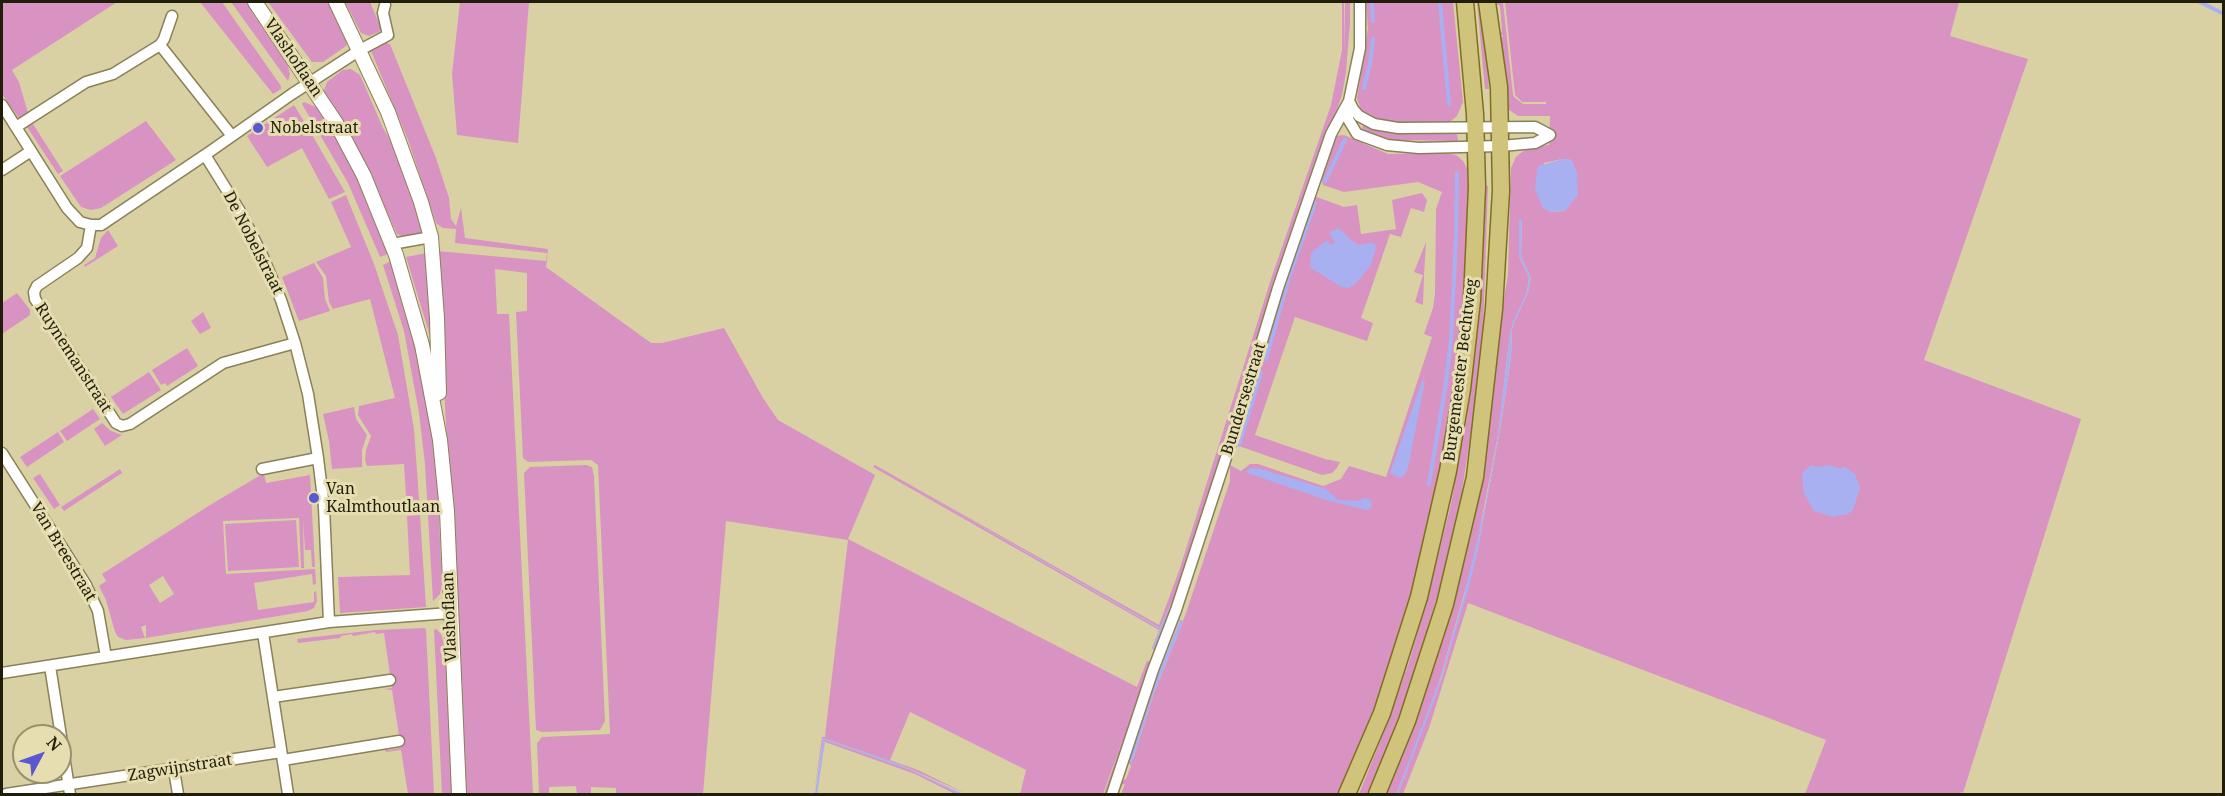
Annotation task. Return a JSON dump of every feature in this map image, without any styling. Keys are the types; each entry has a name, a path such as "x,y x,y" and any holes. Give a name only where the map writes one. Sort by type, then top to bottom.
{"main road":[{"name":"Burgemeester Bechtweg","path":"1347,795 1382,713 1419,597 1449,471 1462,389 1476,240 1476,126 1465,2"},
{"name":"Burgemeester Bechtweg","path":"1377,795 1407,721 1445,604 1474,477 1494,309 1501,191 1498,87 1487,2"}],"street":[{"name":"Vlashoflaan","path":"255,2 336,123 364,176 392,244 410,296 440,440"},
{"name":"Vlashoflaan","path":"336,2 388,112 421,202 430,237 437,318 440,440 447,511 459,795"},
{"name":"Bundersestraat","path":"1112,795 1237,424 1281,279 1331,134 1349,101 1360,48 1360,2"},
{"path":"2,105 72,213 80,222 101,225 310,82 388,35 383,13 385,5"},
{"path":"16,127 86,82 113,74 160,45 172,16"},
{"path":"160,45 232,136"},
{"path":"1349,101 1353,109 1365,119 1398,129 1476,126 1535,127 1550,135 1535,143 1501,146 1419,148 1387,146 1367,140 1357,134 1351,126 1347,112 1349,101"},
{"path":"2,170 31,151"},
{"name":"De Nobelstraat","path":"205,155 241,213 263,257 281,300 295,343 308,394 324,507 329,622"},
{"name":"Ruynemanstraat","path":"91,225 87,248 78,258 37,286 34,292 35,299 116,423 122,426 130,424 223,363 295,343"},
{"path":"392,244 430,237"},
{"name":"Van Breestraat","path":"2,453 86,585 98,611 106,657"},
{"path":"262,469 318,458"},
{"path":"2,673 329,622 450,613"},
{"path":"263,633 288,795"},
{"path":"50,666 69,790"},
{"path":"273,698 390,680"},
{"name":"Zagwijnstraat","path":"6,795 69,790 174,770 399,741"},
{"path":"174,770 178,795"}],"shaded area":[{"path":"2,2 117,2 12,70 19,82 28,113 19,118 2,94"},
{"path":"200,2 222,2 281,89 273,94"},
{"path":"231,2 248,2 253,14 287,63 290,74 288,81"},
{"path":"268,2 330,2 348,41 346,46 323,62 312,62"},
{"path":"345,2 370,2 381,28 379,32 369,36 361,33"},
{"path":"460,2 529,2 518,143 457,135 452,74"},
{"path":"1342,2 1344,2 1344,53 1345,2 1350,2 1346,72 1342,95 1294,233 1157,654 1152,648 1159,630 873,467 875,465 1159,625 1180,568 1271,279 1331,105 1342,50","holes":["876,466 1160,628 1174,597 1155,648 1153,648 1160,629"]},
{"path":"1366,2 1453,2 1463,102 1457,116 1451,121 1444,124 1406,125 1369,117 1361,109 1357,99 1368,29"},
{"path":"1477,2 1481,2 1484,20 1489,89 1485,89"},
{"path":"1493,2 1503,2 1513,94 1523,104 1546,104 1546,102 1522,102 1515,95 1505,2 1959,2 1950,36 2028,59 1924,360 2081,419 1963,793 1805,794 1826,740 1468,603 1429,728 1403,794 1398,794 1442,678 1477,553 1501,424 1511,357 1512,329 1498,435 1474,559 1439,682 1409,762 1396,794 1383,794 1412,721 1498,338 1508,274 1511,168 1516,157 1522,152 1532,147 1549,145 1550,116 1518,116 1508,109 1504,102 1498,37 1501,39 1503,36 1500,34 1502,31 1500,6","holes":["1562,159 1565,211 1550,212 1544,163","1520,219 1522,220 1521,256 1531,278 1528,292 1515,320 1527,291 1529,278 1519,256"]},
{"path":"386,38 436,158 449,198 451,219 456,226 461,208 465,238 548,249 546,267 651,343 662,343 724,328 778,420 875,475 848,539 1137,687 1147,661 1151,662 1109,794 1104,794 1124,736 1103,794 1020,794 1026,770 910,712 890,760 918,770 967,794 899,764 823,738 814,794 822,737 825,737 848,540 726,521 703,794 616,794 616,788 591,787 591,794 577,794 576,786 549,787 549,794 539,794 537,743 542,737 610,734 598,465 591,460 528,462 523,458 516,312 527,311 527,273 495,269 497,314 509,314 533,794 465,794 437,251 546,261 547,253 455,243 456,229 443,228 436,223 408,140 371,51 371,47"},
{"path":"351,69 360,75 383,128 398,152 423,231 421,234 404,237 397,234 369,172 326,97 324,90 327,82 343,70"},
{"path":"304,102 316,107 334,133 355,172 391,253 380,257 348,183 302,104"},
{"path":"294,105 345,192 329,199 302,148 267,167 247,136"},
{"path":"146,121 176,160 101,208 91,210 81,207 60,176"},
{"path":"33,124 63,171 58,174 27,127"},
{"path":"1364,124 1457,132 1458,141 1394,140 1361,130"},
{"path":"1344,135 1388,154 1446,153 1456,155 1463,161 1469,172 1465,325 1423,568 1345,794 1121,794 1125,784 1121,785 1118,794 1115,794 1118,783 1126,779 1131,766 1126,758 1175,620 1179,619 1183,621 1186,613 1230,481 1230,465 1241,471 1250,464 1258,464 1323,486 1341,479 1349,466 1386,477 1432,337 1424,334 1433,308 1435,293 1436,209 1442,192 1418,182 1344,192 1323,185 1321,179 1335,136","holes":["1179,620 1183,622 1154,693 1132,763 1153,684"]},
{"path":"1483,185 1488,186 1482,361 1462,491 1439,590 1409,689 1369,794 1359,794 1410,659 1451,504 1467,418 1475,348 1481,273"},
{"path":"1422,193 1427,200 1424,212 1411,208 1401,237 1390,234 1361,318 1373,323 1367,341 1295,317 1255,435 1340,462 1337,468 1332,473 1322,475 1236,445 1276,308 1314,196 1344,207 1357,205 1361,234 1396,229 1392,200"},
{"path":"346,195 374,264 398,335 414,429 420,513 407,513 404,464 367,466 365,460 371,436 358,415 359,406 395,398 370,299 333,309 329,302 326,276 316,262 351,247 331,202"},
{"path":"108,230 118,246 85,267 84,265 95,258 101,238"},
{"path":"1426,242 1423,305 1415,302 1423,275 1414,272"},
{"path":"426,253 430,336 406,257"},
{"path":"393,260 429,400 437,476 442,584 440,594 433,601 425,464 419,413 404,331 383,265"},
{"path":"314,263 323,278 325,299 330,311 299,321 282,277"},
{"path":"17,293 30,310 30,315 2,334 2,303"},
{"path":"203,312 211,328 200,334 191,321"},
{"path":"187,348 198,366 167,386 165,383 161,385 152,370"},
{"path":"149,372 161,390 123,414 111,397"},
{"path":"354,407 356,419 367,435 362,450 362,467 332,469 323,414"},
{"path":"93,409 100,419 67,441 60,431"},
{"path":"102,423 111,431 122,435 105,446 94,429"},
{"path":"58,432 64,442 27,467 20,457"},
{"path":"586,465 592,467 594,476 605,721 600,730 542,732 536,730 524,473 530,467"},
{"path":"120,469 122,473 64,511 61,507"},
{"path":"264,473 266,483 310,475 315,567 312,567 311,550 305,550 303,520 304,568 301,568 299,518 223,521 226,574 315,569 316,584 313,585 312,574 254,583 258,610 314,602 316,591 317,601 314,608 308,611 146,638 146,625 141,627 145,638 126,640 118,637 99,586 106,581 102,574","holes":["163,576 174,594 160,603 149,585"]},
{"path":"40,474 60,505 54,509 33,478"},
{"path":"420,515 426,607 340,613 338,577 410,575 407,516"},
{"path":"296,520 299,567 228,571 225,524"},
{"path":"426,629 434,794 408,794 401,750 386,752 384,748 388,750 401,748 392,690 384,689 392,688 384,633 376,634 375,632 353,636 352,634 340,638 298,643 297,639 376,630"},
{"path":"436,629 441,634 445,647 452,794 442,794 434,630"},
{"path":"825,740 913,771 959,794 915,774 825,742 817,794"}],"water":[{"path":"1570,159 1573,162 1577,173 1578,195 1565,211 1550,212 1543,208 1535,189 1538,166"},
{"path":"1519,219 1522,219 1521,256 1531,278 1528,292 1512,328 1511,357 1501,424 1477,553 1436,696 1398,794 1396,794 1439,682 1464,596 1485,506 1498,435 1510,334 1512,324 1527,291 1529,278 1519,256"},
{"path":"1338,228 1359,245 1371,243 1375,244 1376,248 1371,265 1349,288 1341,287 1310,267 1311,253 1327,240 1331,245 1335,242 1329,233"},
{"path":"1422,381 1425,381 1408,468 1404,476 1399,478 1390,473"},
{"path":"1811,465 1845,467 1855,474 1860,488 1853,510 1848,514 1833,517 1814,511 1804,494 1802,476"},
{"path":"875,466 1160,628 1174,597 1155,649 1153,648 1160,629"},
{"path":"1251,468 1326,489 1338,500 1369,499 1372,504 1371,508 1367,510 1326,500 1245,472"},
{"path":"1180,620 1183,622 1154,693 1132,763 1129,762 1147,702"},
{"path":"823,738 899,764 963,794 913,771 825,740 817,794 815,794"}],"waterway":[{"path":"1372,2 1373,21"},
{"path":"1440,2 1449,104"},
{"path":"2200,2 2224,14"},
{"path":"1364,88 1373,39"},
{"path":"1325,181 1345,140"},
{"path":"1429,484 1451,339 1457,173"},
{"path":"1266,359 1288,280 1315,203"},
{"path":"1239,445 1261,373"}],"place":[{"name":"Nobelstraat","path":"258,128"},
{"name":"Van Kalmthoutlaan","path":"314,498"}]}
